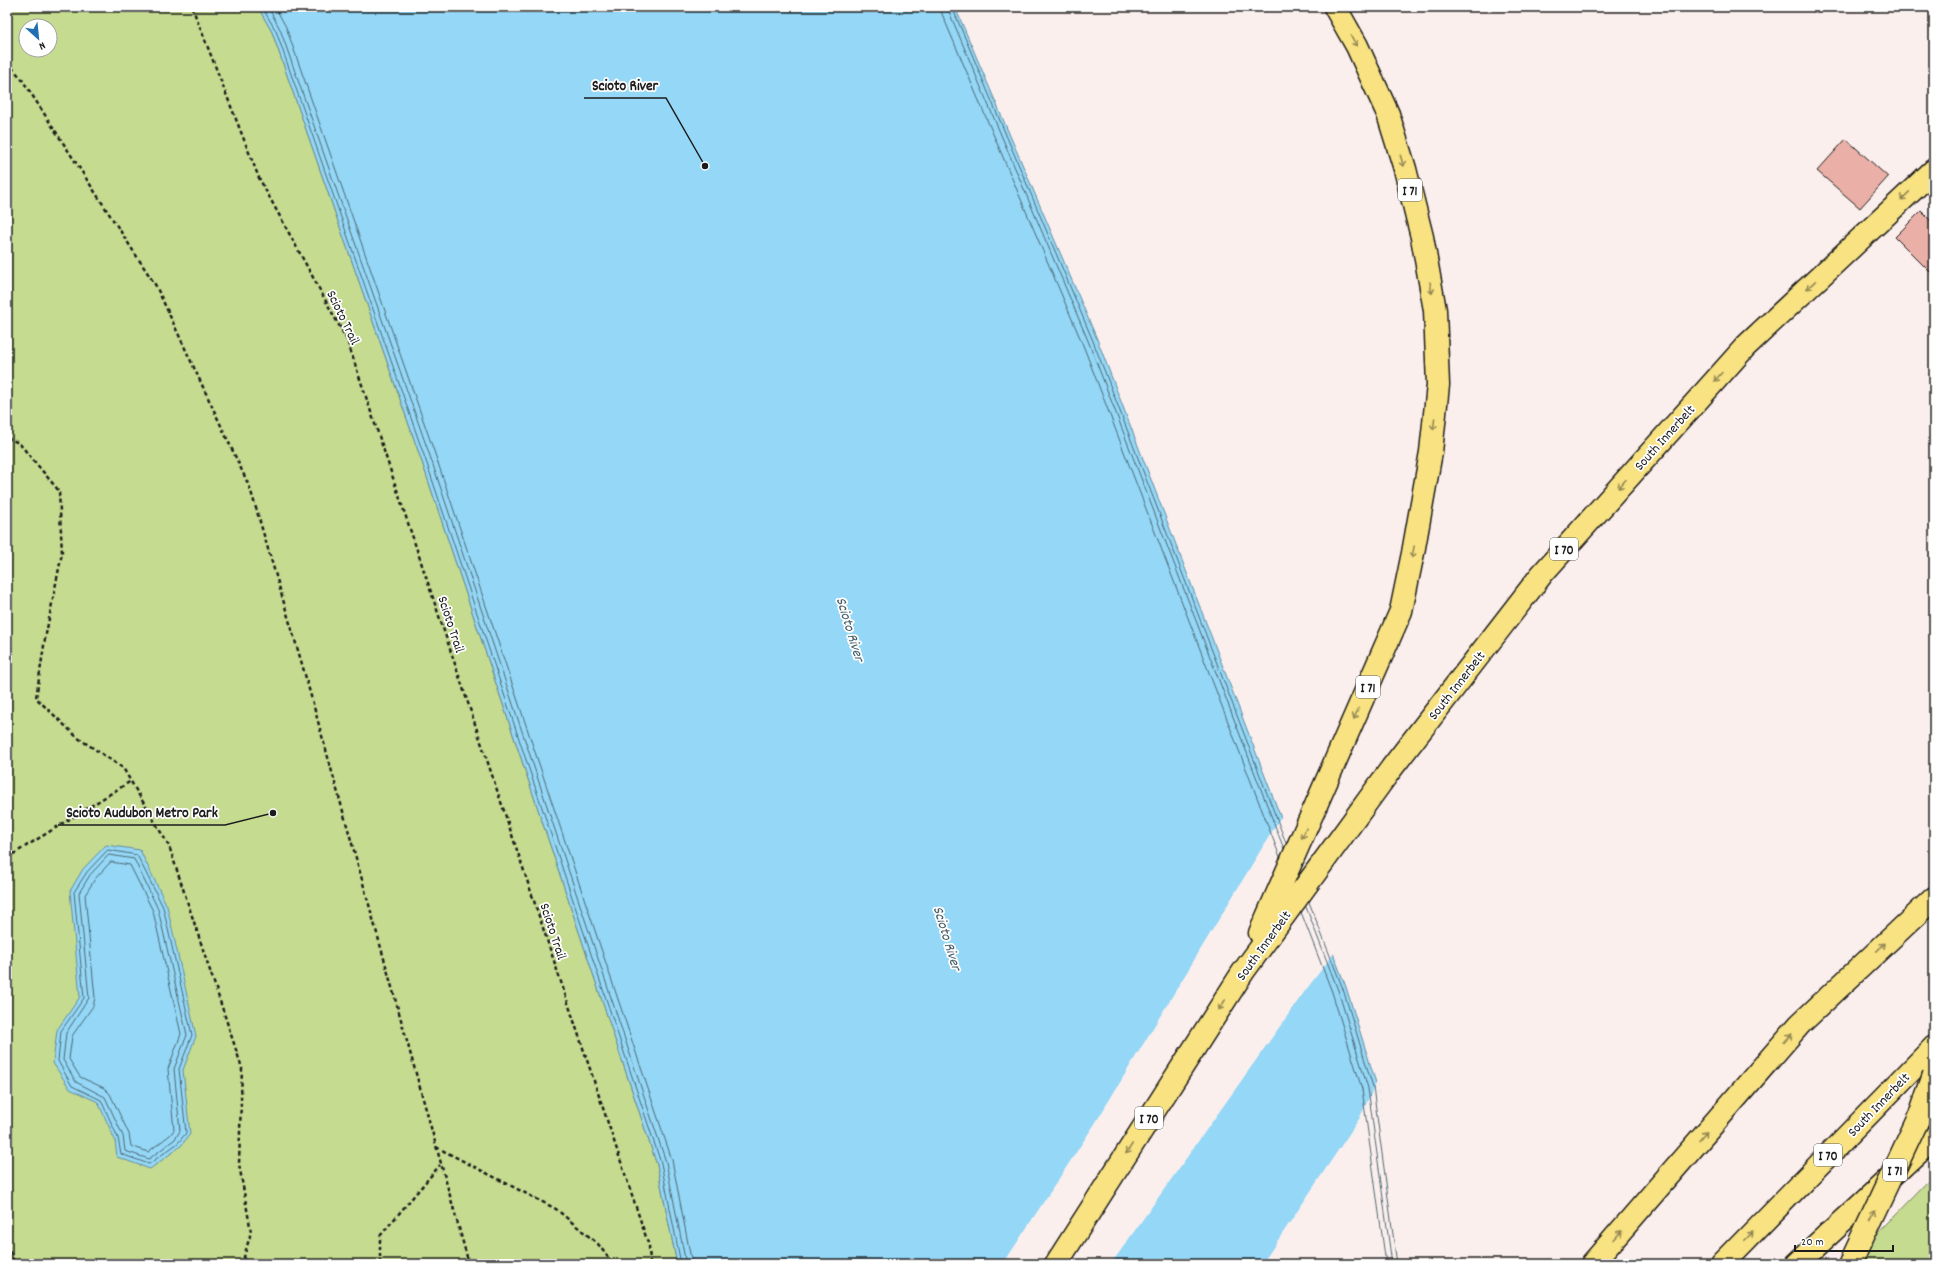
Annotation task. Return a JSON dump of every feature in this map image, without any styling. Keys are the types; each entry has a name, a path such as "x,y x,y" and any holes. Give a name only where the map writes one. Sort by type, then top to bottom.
{"highway":[{"name":"I 71","path":"1243,972 1401,611 1431,452 1438,385 1435,310 1422,237 1405,169 1388,114 1357,46 1335,7"},
{"name":"South Innerbelt","path":"1056,1264 1243,972 1391,769 1542,574 1746,346 1934,170"},
{"path":"1592,1264 1800,1024 1934,898"},
{"name":"South Innerbelt","path":"1722,1264 1934,1047"},
{"name":"I 71","path":"1850,1264 1920,1115 1934,1074"},
{"path":"1797,1264 1934,1137"}],"path":[{"name":"Scioto Trail","path":"192,7 259,178 347,340 649,1246 650,1264"},
{"path":"7,62 21,78 156,286 250,488 302,664 469,1264"},
{"path":"7,438 19,443 59,490 62,553 45,638 36,698 78,738 123,768 169,846 242,1068 239,1164 251,1232 242,1264"},
{"path":"7,858 131,781"},
{"path":"436,1147 556,1209 598,1244 613,1264"},
{"path":"380,1264 380,1236 440,1164"},
{"path":"7,1245 15,1264"}],"green space":[{"path":"7,7 258,7 272,32 422,462 657,1165 677,1264 7,1264"},
{"path":"1934,1175 1934,1264 1846,1264 1855,1256"}],"water":[{"path":"258,7 955,7 1097,339 1346,987 1377,1086 1401,1264 677,1264 657,1165 422,462 272,32"},
{"path":"106,845 140,850 167,906 196,1036 183,1070 190,1134 181,1146 150,1169 117,1157 115,1140 98,1102 70,1089 53,1063 57,1030 80,997 70,891 83,869"}],"pier":[{"path":"1282,815 1335,952 1305,991 1111,1264 1003,1264 1096,1122"},
{"path":"1377,1081 1403,1264 1262,1264 1359,1119"}],"building":[{"path":"1846,139 1888,177 1860,208 1817,171"},
{"path":"1921,211 1934,224 1934,268 1930,272 1895,237"}],"place":[{"name":"Scioto River","path":"705,166"},
{"name":"Scioto Audubon Metro Park","path":"273,813"}]}
